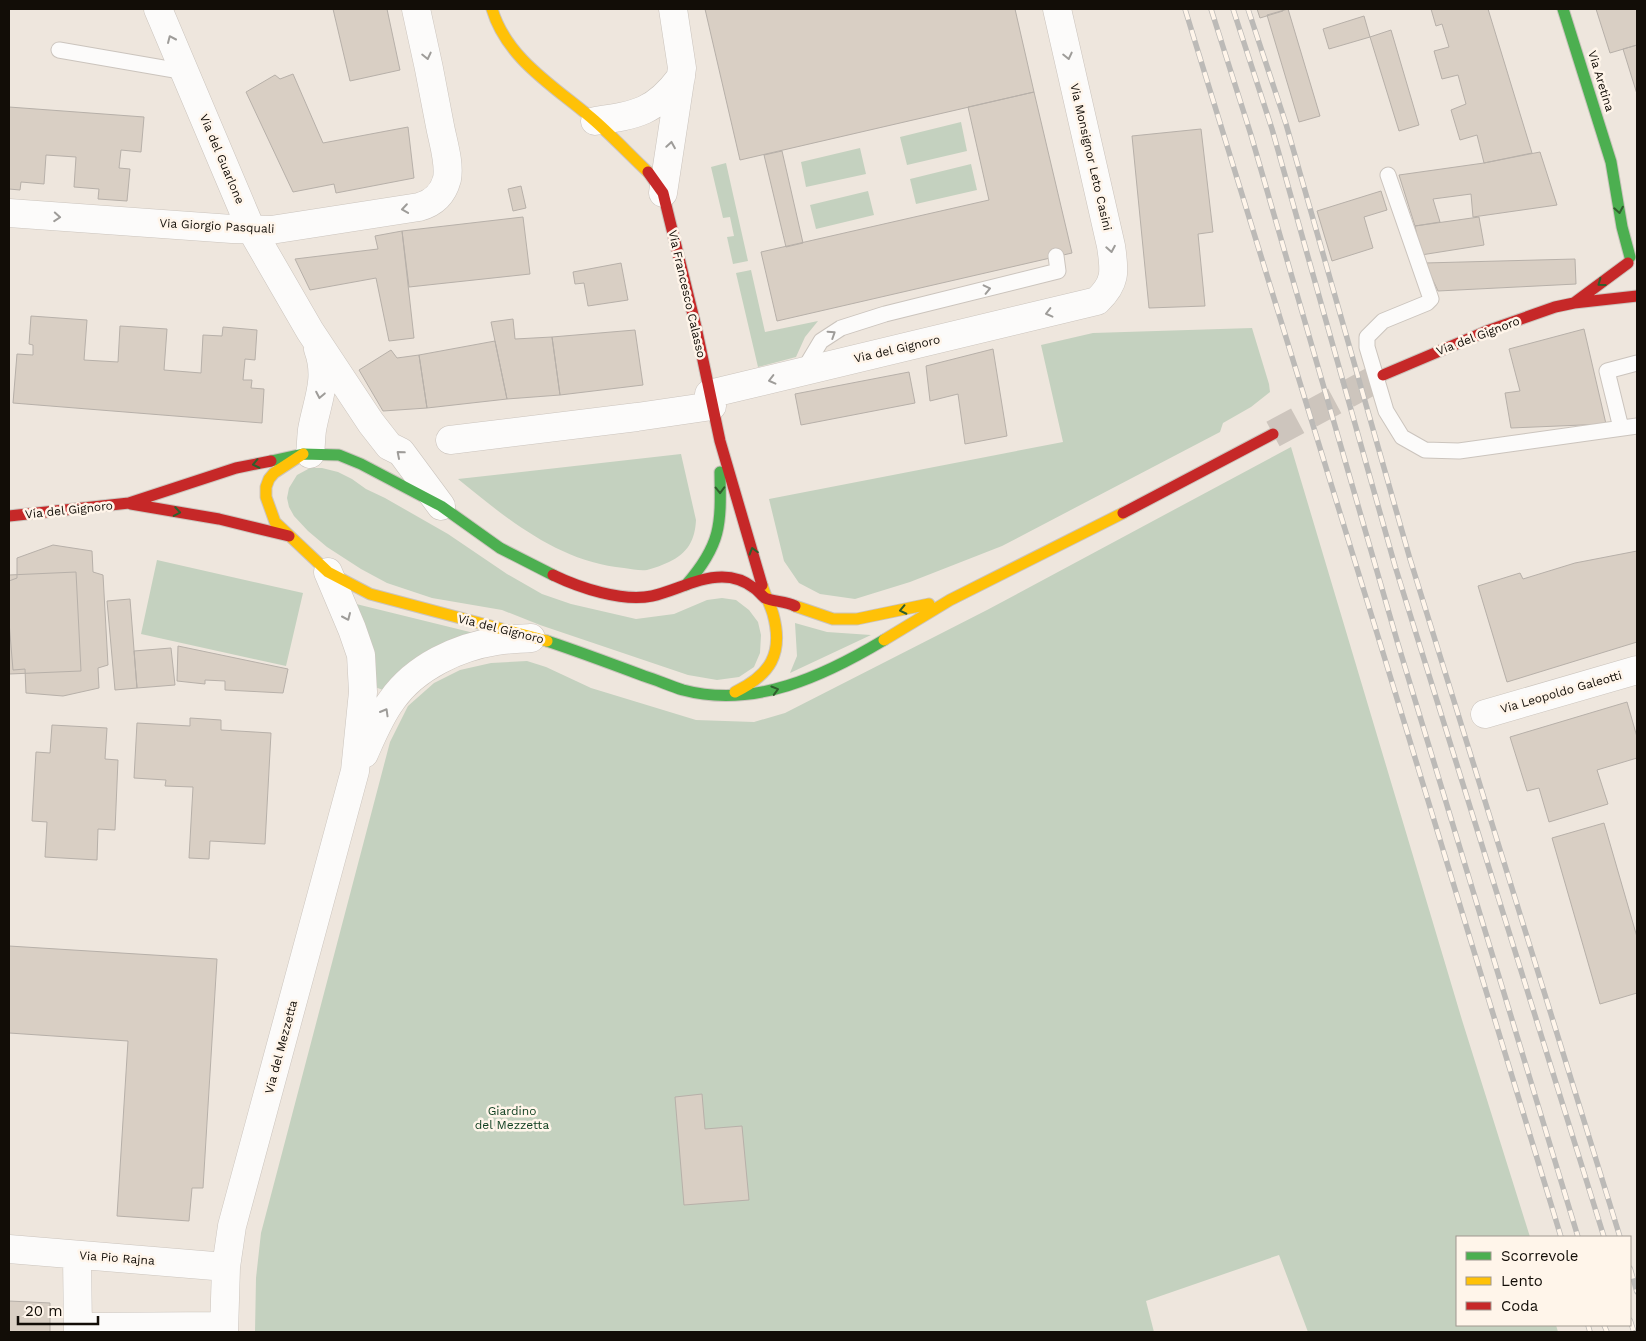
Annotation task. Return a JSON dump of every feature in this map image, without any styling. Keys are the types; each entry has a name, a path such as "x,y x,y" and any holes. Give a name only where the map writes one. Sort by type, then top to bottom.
{"main road":[{"name":"Via Francesco Calasso","path":"492,9 504,37 518,55 554,88 595,121 649,173 663,193 696,327 711,400"},
{"name":"Via Aretina","path":"1563,9 1611,162 1633,289"},
{"name":"Via Aretina","path":"1611,162 1627,191"},
{"path":"1629,260 1637,245"},
{"name":"Via del Gignoro","path":"1574,302 1629,260"},
{"name":"Via del Gignoro","path":"1383,375 1487,330 1574,302 1633,289"},
{"path":"711,400 720,441 766,598 771,606 774,617 776,644 769,668 756,681 727,696"},
{"name":"Via del Gignoro","path":"307,454 280,467 267,480 265,493 269,511 275,522 328,572 370,594 548,641 684,690 727,696 766,692 786,687 824,672 877,644 950,600 1134,508 1273,434"},
{"path":"686,585 707,559 715,545 719,532 721,516 720,441"},
{"name":"Via del Gignoro","path":"9,516 129,503 236,468 307,454 339,455 362,464 440,506 516,557 550,574 601,592 629,598 643,597 670,592 711,578 723,577 753,586 766,598 787,602 820,616 845,620 869,617 950,600"},
{"name":"Via del Gignoro","path":"129,503 219,519 289,536"}],"street":[{"name":"Via del Guarlone","path":"158,9 251,229 310,331 371,423 389,446 401,452 440,506"},
{"name":"Via Giorgio Pasquali","path":"9,213 251,229 281,229 419,207 431,203 436,200 444,186 447,173 446,158 416,9"},
{"name":"Via Francesco Calasso","path":"663,193 682,76 681,56 673,9"},
{"name":"Via Monsignor Leto Casini","path":"1057,9 1114,264 1113,279 1108,291 1096,301"},
{"path":"595,121 626,116 645,110 666,95 682,76"},
{"name":"Via del Gignoro","path":"450,440 637,417 711,400 803,372 1096,301"},
{"name":"Via del Guarlone","path":"307,454 323,381 319,351 310,331"},
{"name":"Via del Mezzetta","path":"77,1256 78,1330 224,1329 226,1267 232,1226 355,771 363,692 361,655 328,572"},
{"name":"Via del Mezzetta","path":"355,771 381,717 404,685 416,674 448,656 473,646 498,640 533,638"},
{"name":"Via Leopoldo Galeotti","path":"1485,714 1637,670"},
{"name":"Via Pio Rajna","path":"9,1249 226,1267"}],"lane":[{"path":"59,50 186,72"},
{"path":"1388,175 1431,298 1427,303 1383,321 1367,337 1367,347 1386,412 1402,437 1425,450 1458,451 1637,426"},
{"path":"803,372 821,341 841,328 885,314 1058,271 1056,256"},
{"path":"1621,428 1608,371 1637,363"}],"green space":[{"path":"961,122 967,151 907,165 900,137"},
{"path":"860,148 866,174 806,187 801,162"},
{"path":"726,163 748,261 733,264 727,237 734,236 730,217 723,218 711,167"},
{"path":"971,164 977,190 916,204 910,179"},
{"path":"868,191 874,215 816,229 810,205"},
{"path":"751,270 765,332 818,321 805,337 796,357 758,367 736,273"},
{"path":"1252,328 1270,392 1251,407 1223,423 1220,432 1002,546 910,582 855,599 820,594 799,583 784,561 769,499 1063,442 1041,345 1093,333"},
{"name":"Giardino del Mezzetta","path":"1291,447 1462,1020 1530,1236 1456,1236 1456,1326 1556,1326 1558,1332 1308,1332 1279,1255 1146,1301 1154,1332 255,1332 256,1278 261,1233 390,742 408,706 434,683 460,670 491,663 527,661 546,667 591,688 696,720 754,722 785,713 987,610"},
{"path":"681,454 696,520 694,534 686,550 676,558 647,570 600,564 556,548 495,509 458,479"},
{"path":"310,468 322,468 338,472 352,479 366,489 448,534 507,574 542,594 571,604 636,619 674,614 707,600 722,598 736,600 749,610 758,622 761,635 760,653 754,667 739,677 717,680 688,675 540,625 502,610 432,598 387,583 327,547 294,516 287,498 289,488 297,475"},
{"path":"157,560 303,593 286,666 141,634"},
{"path":"348,602 474,633 429,652 403,667 383,690 375,687"},
{"path":"795,623 827,632 871,635 790,673 797,656"}],"building":[{"path":"333,9 387,9 400,70 350,81"},
{"path":"705,9 1015,9 1034,92 740,160"},
{"path":"1257,9 1283,9 1283,11 1260,18"},
{"path":"1288,9 1320,116 1299,122 1267,15"},
{"path":"1431,9 1488,9 1532,153 1484,163 1477,135 1460,140 1451,110 1466,104 1458,75 1442,79 1434,51 1449,47 1442,24 1436,26"},
{"path":"1596,9 1637,9 1637,45 1610,53"},
{"path":"1364,16 1370,37 1329,49 1323,29"},
{"path":"1391,30 1419,125 1399,131 1370,37"},
{"path":"1637,45 1637,94 1623,49"},
{"path":"293,74 323,143 408,127 414,178 336,193 334,184 293,192 246,92 275,75 280,79"},
{"path":"1034,92 1072,253 777,321 761,252 989,200 968,107"},
{"path":"9,107 144,117 141,152 121,150 119,168 130,169 127,201 98,199 99,189 74,187 76,157 46,155 44,184 21,182 20,190 9,189"},
{"path":"1201,129 1213,232 1198,234 1205,306 1149,308 1132,136"},
{"path":"782,151 803,243 786,247 764,155"},
{"path":"1540,152 1557,205 1473,217 1471,194 1433,199 1440,222 1415,226 1399,175 1484,163"},
{"path":"521,186 526,208 513,211 508,189"},
{"path":"1381,191 1387,210 1364,217 1373,248 1332,261 1317,211"},
{"path":"523,217 530,274 409,287 402,231"},
{"path":"1479,217 1484,245 1421,255 1415,226"},
{"path":"402,231 414,338 389,341 376,278 310,290 295,259 378,249 375,236"},
{"path":"1575,259 1576,284 1438,291 1425,263"},
{"path":"621,263 628,300 588,306 584,283 575,284 573,272"},
{"path":"31,316 87,320 84,360 118,362 120,326 167,329 164,370 201,373 203,335 222,336 223,327 257,330 255,360 245,359 243,380 252,380 251,388 264,389 262,423 13,403 17,354 33,355 33,345 29,344"},
{"path":"513,319 515,339 552,337 560,395 507,399 491,322"},
{"path":"1584,329 1606,424 1511,428 1505,393 1520,391 1509,349"},
{"path":"635,330 643,385 560,395 552,337"},
{"path":"495,341 507,399 427,408 419,355"},
{"path":"993,349 1007,436 965,444 958,394 930,401 926,366"},
{"path":"391,350 397,358 419,355 427,408 383,411 359,370"},
{"path":"909,372 915,403 801,425 795,394"},
{"path":"53,545 92,551 93,572 103,575 108,665 98,668 99,688 63,696 26,693 25,669 13,670 9,622 9,581 17,578 17,558"},
{"path":"1637,551 1637,642 1507,682 1478,586 1520,573 1523,579 1575,563"},
{"path":"76,572 81,671 9,674 9,575"},
{"path":"130,599 137,688 115,690 107,601"},
{"path":"178,646 288,669 283,693 225,690 225,681 205,680 205,684 177,681"},
{"path":"171,648 175,685 137,688 134,651"},
{"path":"1627,702 1637,737 1637,758 1597,770 1608,804 1549,822 1539,788 1527,791 1510,737"},
{"path":"190,718 221,720 221,730 271,733 265,844 210,841 209,859 189,858 193,787 165,786 166,780 134,778 137,723 190,726"},
{"path":"52,725 107,728 105,759 118,760 115,830 98,829 97,860 45,857 47,822 32,821 36,752 50,753"},
{"path":"1604,823 1637,937 1637,993 1600,1004 1552,838"},
{"path":"9,946 217,959 203,1188 192,1188 189,1221 117,1216 128,1041 9,1033"},
{"path":"702,1094 705,1129 742,1126 749,1200 684,1205 675,1097"},
{"path":"9,1301 50,1303 50,1332 9,1332"}],"tunnel":[{"path":"1273,434 1383,375"}],"railway":[{"path":"1185,9 1561,1236"},
{"path":"1211,9 1251,135 1398,644 1578,1236"},
{"path":"1233,9 1272,129 1395,566 1604,1236"},
{"path":"1248,9 1286,124 1410,559 1620,1236"},
{"path":"1631,1271 1637,1292"},
{"path":"1631,1323 1634,1332"},
{"path":"1588,1326 1590,1332"},
{"path":"1604,1326 1607,1332"}],"traffic: fast":[{"path":"1563,9 1611,162 1622,227 1630,257"},
{"path":"271,461 303,454 339,455 361,464 441,506 500,548 553,575"},
{"path":"686,585 707,557 717,533 720,506 720,472"},
{"path":"547,641 683,690 710,695 736,695 788,686 813,677 884,640"}],"traffic: slow":[{"path":"492,9 499,27 521,58 550,85 595,121 648,172"},
{"path":"303,454 274,473 266,487 266,497 275,522 328,572 370,594 547,641"},
{"path":"884,640 950,600 1123,513"},
{"path":"735,692 757,678 771,662 775,652 777,641 776,628 762,585"},
{"path":"795,606 833,619 857,619 929,604"}],"traffic: jam":[{"path":"648,172 663,193 696,327 720,441 762,585"},
{"path":"1574,303 1628,263"},
{"path":"1383,375 1487,331 1555,307 1637,296"},
{"path":"1123,513 1273,434"},
{"path":"9,516 129,503 236,468 271,461"},
{"path":"131,504 219,519 289,536"},
{"path":"553,575 601,593 628,597 652,596 704,579 726,577 747,583 765,598 795,606"}]}
